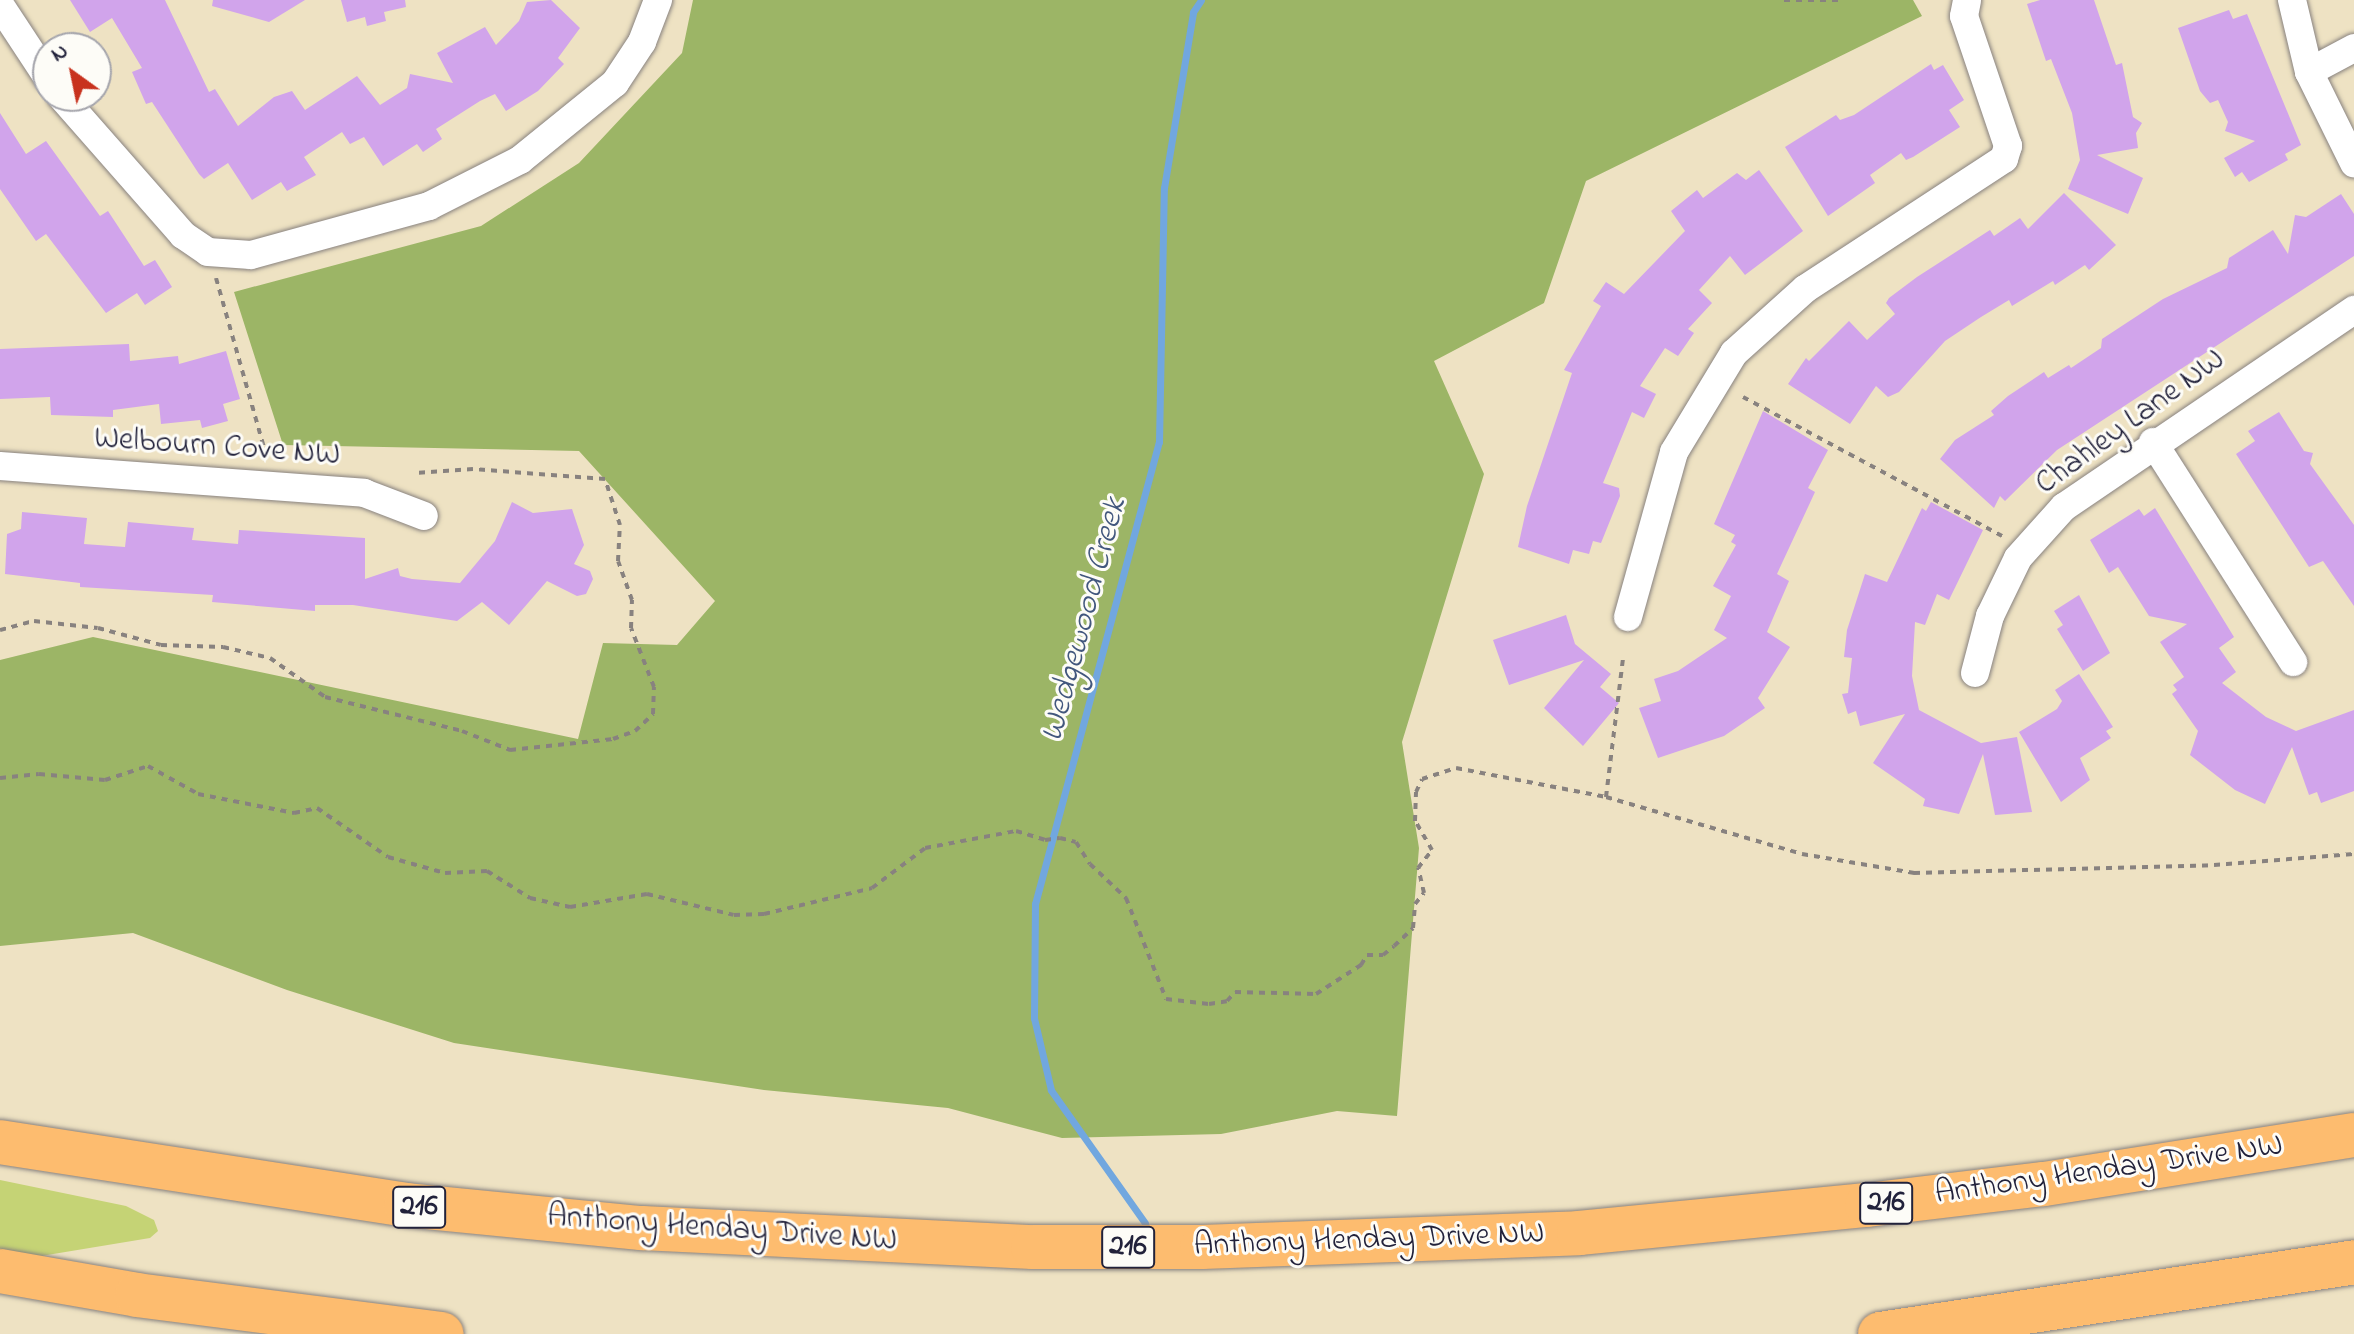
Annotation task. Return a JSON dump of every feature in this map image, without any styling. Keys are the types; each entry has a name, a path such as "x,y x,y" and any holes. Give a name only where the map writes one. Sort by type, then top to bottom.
{"highway":[{"name":"Anthony Henday Drive NW","path":"0,1142 406,1205 642,1228 842,1240 1120,1247 1414,1243 1867,1205 2044,1184 2354,1135"},
{"path":"1880,1334 2340,1266"},
{"path":"0,1271 137,1295 442,1334"}],"street":[{"path":"75,112 175,227 208,252 251,255 417,210 483,183 599,101 629,64 658,0"},
{"path":"1628,617 1674,452 1734,353 1805,289 2004,159 2008,146 1964,16 1967,0"},
{"path":"2292,0 2309,72 2354,163"},
{"path":"0,5 32,54"},
{"path":"2309,72 2354,48"},
{"name":"Chahley Lane NW","path":"1975,673 1990,616 2018,558 2064,507 2153,442 2354,310"},
{"path":"2153,442 2293,662"},
{"name":"Welbourn Cove NW","path":"0,466 364,493 424,516"}],"path":[{"path":"1784,0 1841,0"},
{"path":"208,252 275,487"},
{"path":"1743,397 2002,537"},
{"path":"0,630 34,621 98,628 161,645 223,647 259,655 325,697 462,731 510,750 613,739 635,731 653,714 654,687 631,628 632,600 618,561 620,525 605,479 473,469 415,473"},
{"path":"1606,797 1623,659"},
{"path":"0,778 39,774 105,780 148,766 198,794 294,813 317,808 388,857 445,873 487,871 530,898 570,907 647,894 734,915 764,914 795,902 872,888 925,848 1016,831 1045,840 1060,838 1076,842 1090,864 1126,898 1166,999 1209,1004 1250,990 1288,997 1316,994 1361,965 1367,955 1383,955 1413,928 1415,904 1424,893 1418,868 1432,850 1415,821 1422,779 1456,768 1606,797 1802,854 1914,873 2214,865 2354,854"}],"green space":[{"path":"693,0 1913,0 1922,16 1586,181 1544,303 1434,361 1484,474 1402,742 1419,848 1397,1116 1337,1111 1221,1134 1062,1138 948,1108 764,1090 454,1043 287,990 133,933 0,946 0,660 93,637 578,739 603,643 677,645 715,601 579,451 283,445 234,292 481,226 579,163 682,53"},
{"path":"0,1180 126,1206 154,1220 158,1231 150,1238 29,1258 0,1251"}],"building":[{"path":"70,0 165,0 209,92 215,89 238,126 274,97 292,91 305,110 357,76 380,105 407,88 410,74 453,83 437,53 485,27 496,45 519,21 527,2 551,0 580,28 558,58 564,64 538,91 506,111 495,94 436,129 442,139 423,152 417,144 383,166 364,137 350,144 342,132 304,157 316,175 287,191 281,182 252,200 228,163 204,179 199,174 152,102 146,104 132,72 142,68 112,18 90,32"},
{"path":"213,0 305,0 269,22 212,6"},
{"path":"341,0 405,0 406,7 384,12 386,21 367,26 365,17 347,22"},
{"path":"2040,0 2094,0 2116,65 2122,63 2133,117 2142,123 2136,133 2138,148 2097,155 2143,178 2128,214 2068,189 2080,160 2072,113 2051,59 2046,61 2027,4"},
{"path":"2229,10 2233,19 2247,14 2301,145 2285,154 2288,160 2249,182 2242,172 2235,177 2224,158 2255,141 2225,131 2228,122 2218,100 2210,103 2200,91 2178,28"},
{"path":"1931,64 1934,70 1943,65 1964,100 1949,110 1960,127 1913,157 1906,160 1901,153 1870,175 1875,183 1828,216 1785,147 1836,115 1840,120 1854,115"},
{"path":"0,113 26,154 46,141 100,216 108,211 144,266 155,260 172,287 145,305 137,293 106,313 46,234 36,241 0,189"},
{"path":"1759,170 1803,231 1745,275 1730,256 1699,290 1712,303 1688,329 1694,333 1678,356 1665,348 1640,386 1656,394 1644,418 1632,412 1603,483 1619,488 1620,496 1601,543 1593,541 1589,554 1573,550 1569,564 1518,547 1527,506 1572,373 1564,370 1601,306 1593,301 1606,282 1624,294 1685,231 1671,211 1697,190 1703,198 1737,173 1746,180"},
{"path":"2064,193 2116,245 2089,270 2085,265 2055,285 2053,281 2012,306 2009,300 1981,317 1945,341 1899,392 1888,397 1876,386 1850,424 1788,384 1806,358 1809,361 1849,321 1867,340 1895,314 1886,303 1889,298 1917,277 1990,230 1994,236 2020,218 2028,229"},
{"path":"2341,194 2354,214 2354,256 2057,450 2005,501 2000,496 1994,508 1940,459 1955,440 1994,415 1991,411 2008,396 2044,372 2048,378 2069,365 2071,368 2101,348 2102,339 2163,299 2227,268 2229,258 2273,230 2288,254 2295,215 2306,217"},
{"path":"129,344 130,361 178,356 179,364 226,351 240,399 223,404 228,421 202,428 200,420 161,424 159,404 113,410 113,417 51,415 50,397 0,399 0,349"},
{"path":"1763,411 1828,450 1808,488 1815,492 1777,574 1789,581 1767,632 1790,647 1758,698 1765,708 1724,736 1658,758 1639,708 1661,701 1654,679 1678,671 1727,638 1714,630 1731,596 1713,586 1736,545 1731,542 1735,535 1714,524"},
{"path":"2279,412 2304,451 2313,453 2310,464 2354,525 2354,606 2323,561 2309,567 2236,454 2255,441 2248,431"},
{"path":"512,502 533,513 572,509 584,545 574,564 590,571 593,579 586,594 577,596 547,581 509,625 482,602 457,621 353,605 315,605 315,611 212,602 213,595 80,587 80,583 5,574 7,534 21,529 22,512 87,518 84,544 125,547 128,522 194,528 192,540 238,544 239,530 365,538 365,579 398,568 400,576 412,579 460,583 495,541"},
{"path":"1931,502 1983,530 1949,600 1937,594 1925,625 1915,622 1912,676 1919,710 1981,743 2017,737 2032,812 1995,815 1983,754 1959,814 1923,806 1925,799 1873,763 1905,714 1860,726 1856,711 1848,714 1842,694 1848,693 1852,658 1844,657 1847,630 1865,574 1887,582 1922,508 1926,511"},
{"path":"2155,508 2234,637 2219,648 2236,672 2222,683 2266,717 2296,731 2354,710 2354,791 2321,803 2317,792 2309,795 2292,747 2265,804 2235,790 2190,755 2198,731 2172,694 2177,690 2173,685 2184,677 2160,642 2187,624 2149,616 2118,567 2109,573 2090,540 2139,509 2144,516"},
{"path":"2079,595 2110,653 2083,671 2057,629 2063,625 2054,611"},
{"path":"1566,615 1575,644 1611,674 1600,687 1619,703 1583,746 1544,708 1584,660 1509,685 1493,640"},
{"path":"2079,674 2113,727 2106,731 2111,738 2080,758 2090,780 2061,802 2019,732 2057,709 2062,701 2055,690"}],"waterway":[{"name":"Wedgewood Creek","path":"1145,1223 1051,1090 1034,1018 1035,904 1159,442 1164,188 1193,12 1201,0"}]}
